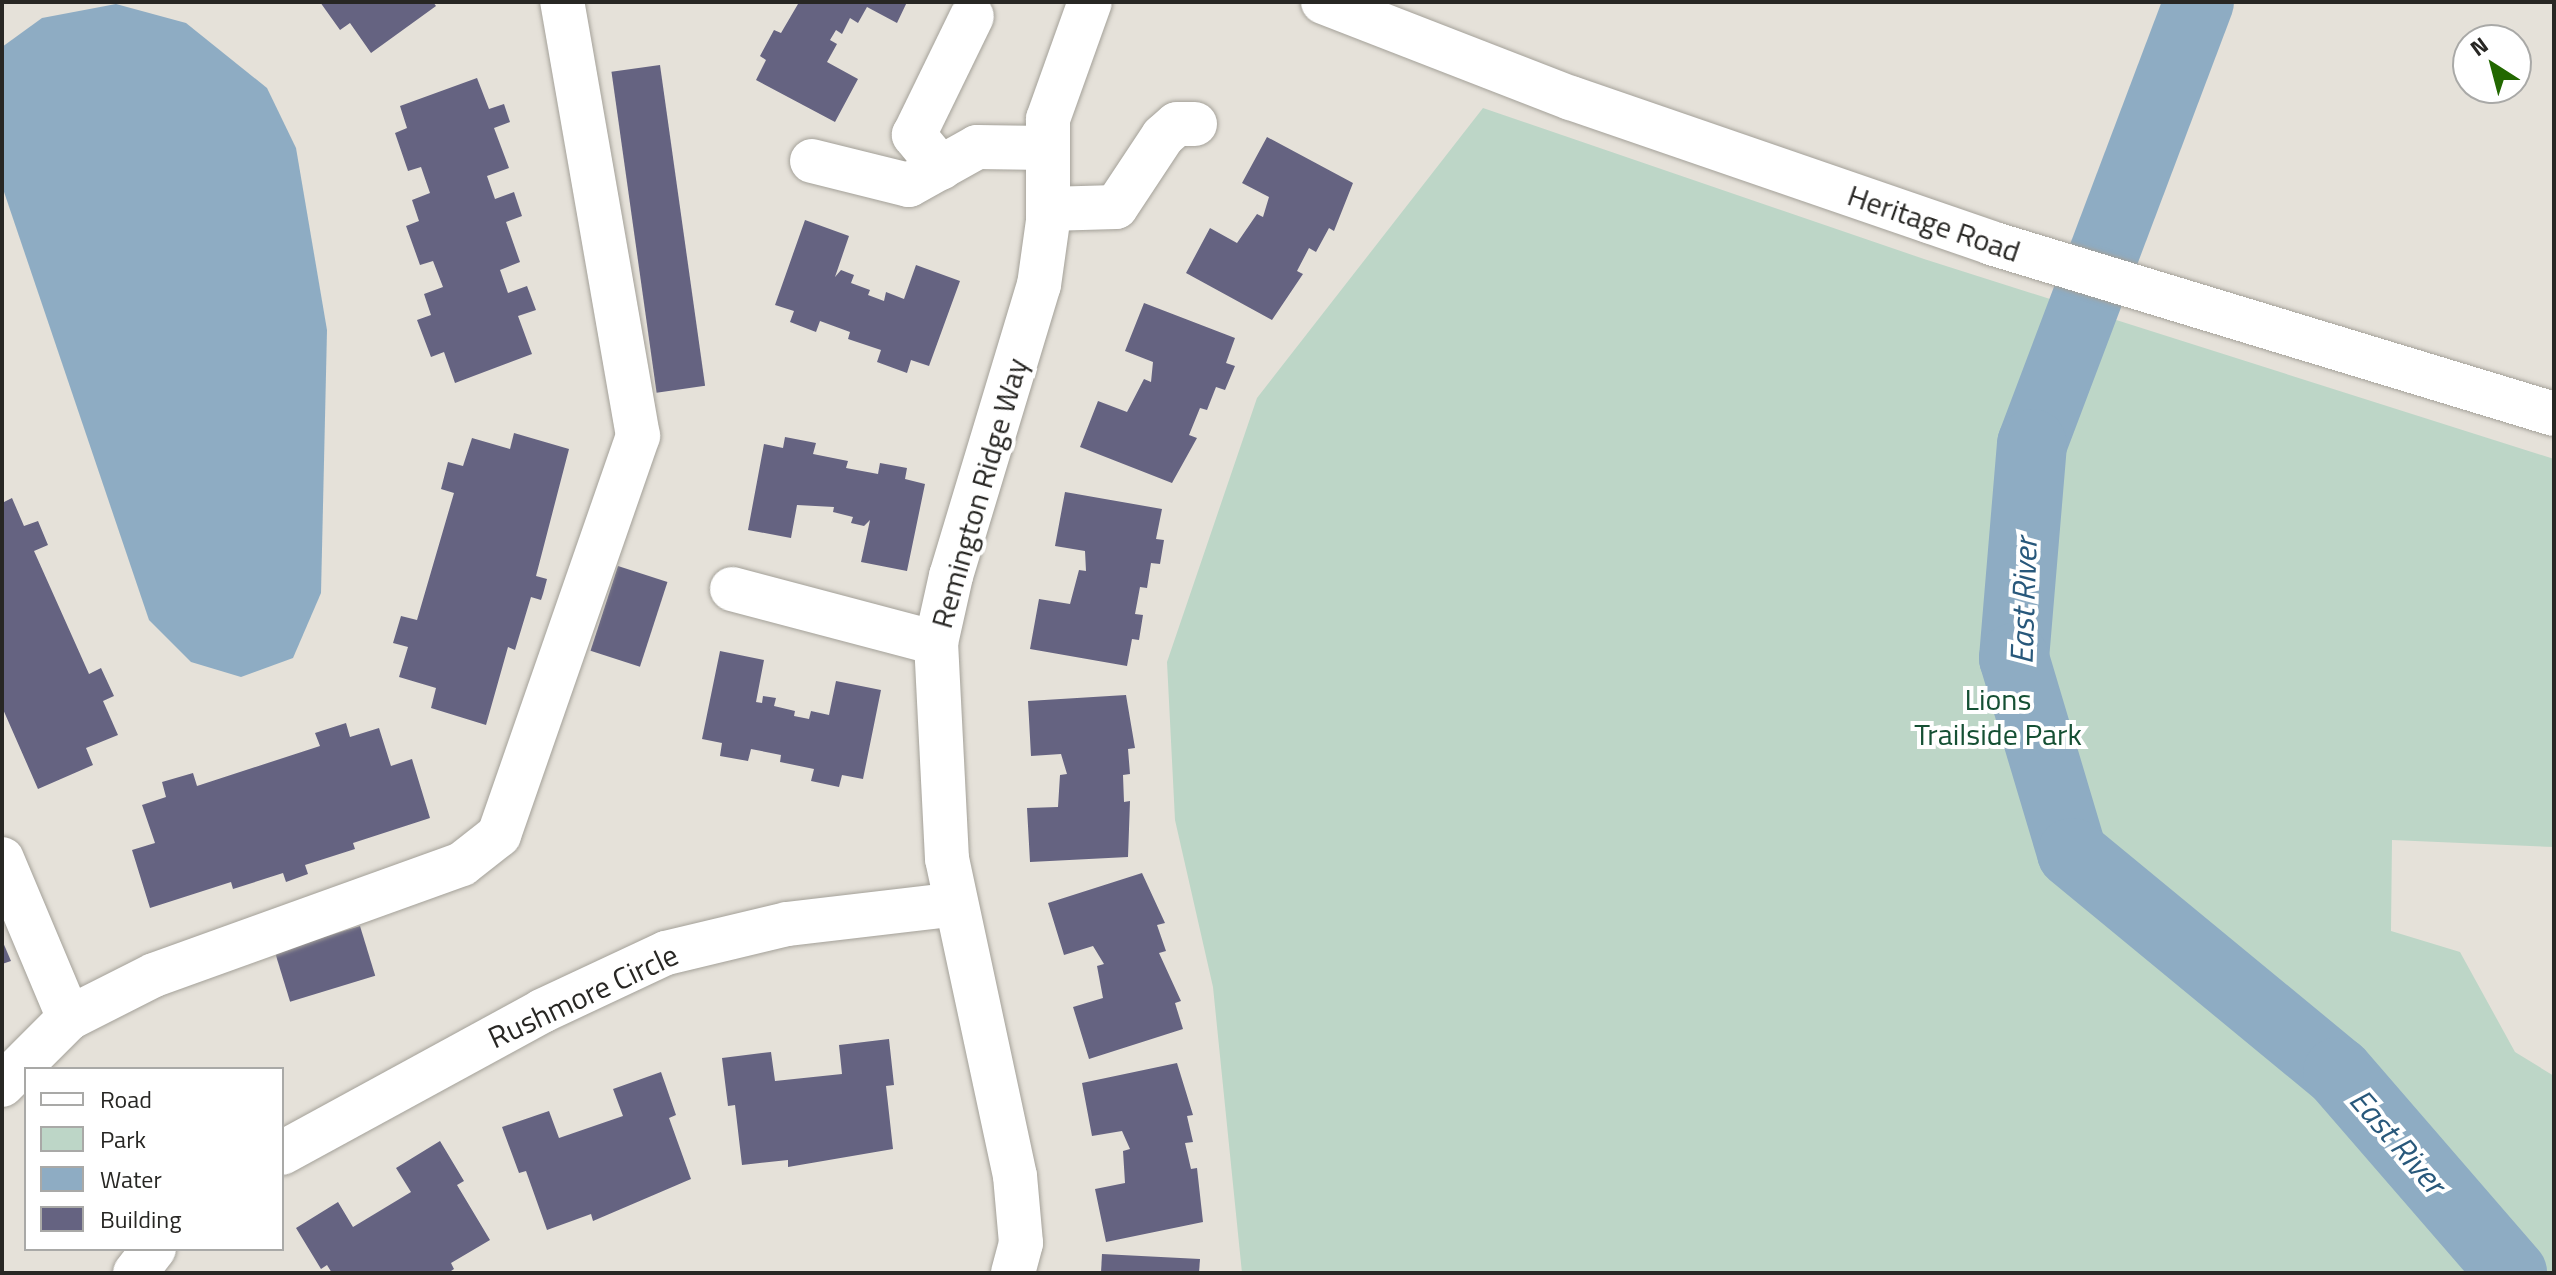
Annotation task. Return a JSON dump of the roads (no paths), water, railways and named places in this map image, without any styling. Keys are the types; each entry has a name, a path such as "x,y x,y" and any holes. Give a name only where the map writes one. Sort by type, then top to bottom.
{"street":[{"path":"2,1085 69,1018 154,975 462,864 499,835 638,436 562,2"},
{"name":"Remington Ridge Way","path":"1013,1273 1021,1243 1015,1176 990,1045 956,904 941,804 936,643 951,576 1039,285 1048,209 1046,148 1056,88 1090,2"},
{"name":"Heritage Road","path":"1323,2 1571,98 1991,243 2200,309 2554,414"},
{"path":"941,168 914,135 972,16"},
{"path":"1048,209 1116,207 1163,136 1177,124 1195,124"},
{"path":"812,161 909,185 989,144 1046,148"},
{"path":"732,589 936,643"},
{"path":"2,859 69,1018"},
{"name":"Rushmore Circle","path":"284,1152 529,1018 666,953 787,924 956,904"},
{"path":"135,1273 152,1251"}],"water":[{"path":"116,4 186,23 267,88 296,148 327,330 321,593 293,658 241,677 191,662 149,620 2,186 2,47 42,18"}],"waterway":[{"name":"East River","path":"2199,2 2032,444 2014,658 2072,853 2338,1072 2512,1273"}],"park label":[{"name":"Lions Trailside Park","path":"1998,716"}]}
